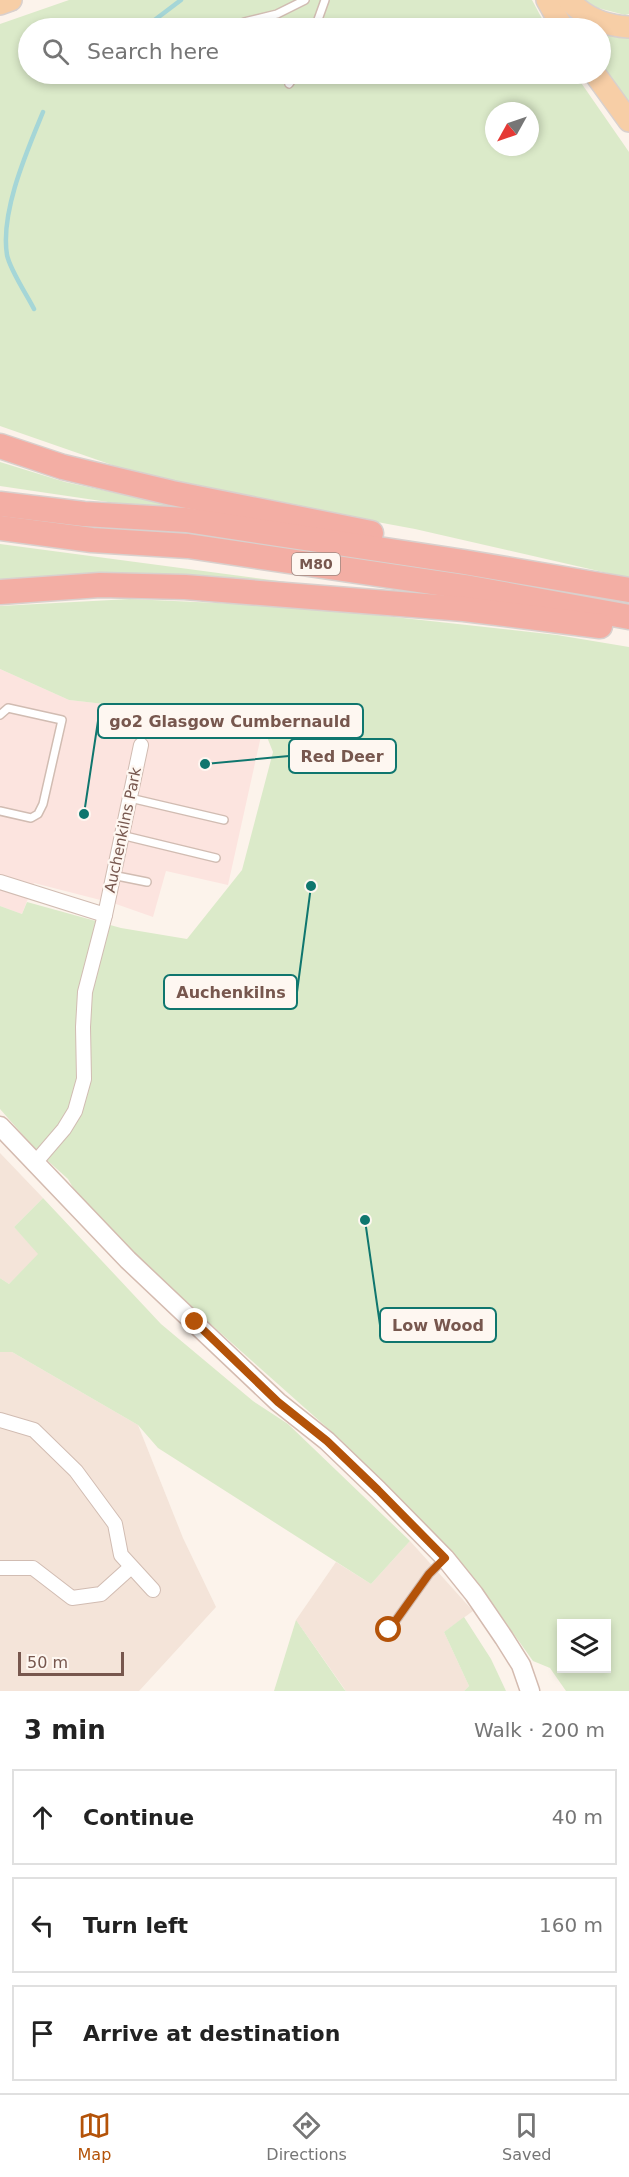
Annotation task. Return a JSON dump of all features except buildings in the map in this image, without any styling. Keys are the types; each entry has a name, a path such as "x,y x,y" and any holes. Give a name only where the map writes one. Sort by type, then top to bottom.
{"highway":[{"path":"0,446 63,467 172,493 312,519 621,588"},
{"name":"M80","path":"0,504 84,514 186,520 621,588"},
{"name":"M80","path":"0,528 92,540 188,546 465,587 629,617"},
{"path":"0,592 100,585 185,587 464,609 629,631"}],"main road":[{"path":"0,4 11,0"},
{"path":"548,0 558,18"},
{"path":"569,0 575,7 593,18"},
{"path":"611,24 629,27"},
{"path":"602,84 629,121"},
{"path":"2,1133 128,1260 278,1402 327,1441 445,1558 474,1594 504,1638 522,1665 531,1687"}],"street":[{"name":"Auchenkilns Park","path":"34,1164 64,1129 75,1112 84,1079 85,992 105,915 141,745"},
{"name":"Auchenkilns Park","path":"0,882 105,915"},
{"path":"0,1420 34,1430 76,1471 114,1524 121,1555 153,1590"},
{"path":"0,1568 33,1568 72,1598 101,1594 131,1568"}],"lane":[{"path":"260,18 277,14 304,0"},
{"path":"319,18 325,0"},
{"path":"0,715 8,708 62,720 43,804 38,814 31,818 0,811"},
{"path":"129,798 224,820"},
{"path":"121,835 216,858"},
{"path":"112,875 147,882"},
{"path":"389,1630 429,1574 445,1558"}],"shaded area":[{"path":"0,669 69,700 157,710 263,727 228,885 166,871 153,917 116,904 34,883 22,914 0,906"},
{"path":"0,1153 43,1198 14,1227 39,1254 9,1284 0,1278"},
{"path":"0,1352 12,1352 138,1425 183,1538 216,1607 139,1691 0,1691"},
{"path":"410,1541 473,1611 444,1632 469,1686 464,1691 346,1691 296,1620 336,1562 371,1584"}],"green space":[{"path":"69,0 532,0 542,18 18,18 18,84 582,84 629,152 629,578 415,529 161,482 0,426 0,24"},
{"path":"584,0 629,0 629,14 598,8"},
{"path":"611,35 629,36 629,117 607,84 611,84"},
{"path":"0,462 65,482 190,509 189,514 0,486"},
{"path":"0,544 332,588 0,586"},
{"path":"130,599 303,607 557,635 629,647 629,1691 566,1691 550,1668 533,1661 498,1612 434,1534 342,1441 124,1247 76,1193 68,1179 36,1150 0,1109 0,906 22,914 27,902 121,928 187,939 242,870 273,752 263,727 157,710 69,700 0,669 0,606"},
{"path":"43,1198 161,1324 253,1401 288,1424 410,1541 371,1584 158,1448 138,1425 12,1352 0,1352 0,1278 9,1284 38,1254 14,1227"},
{"path":"464,1617 491,1659 506,1691 464,1691 469,1686 444,1632"},
{"path":"296,1620 344,1689 346,1691 274,1691"}],"waterway":[{"path":"157,18 181,0"},
{"path":"34,309 9,261 6,238 7,220 16,182 43,112"}],"place":[{"name":"Red Deer","path":"205,764"},
{"name":"go2 Glasgow Cumbernauld","path":"84,814"},
{"name":"Auchenkilns","path":"311,886"},
{"name":"Low Wood","path":"365,1220"}],"route":[{"path":"195,1322 278,1402 327,1441 445,1558 418,1588 389,1630"}]}
